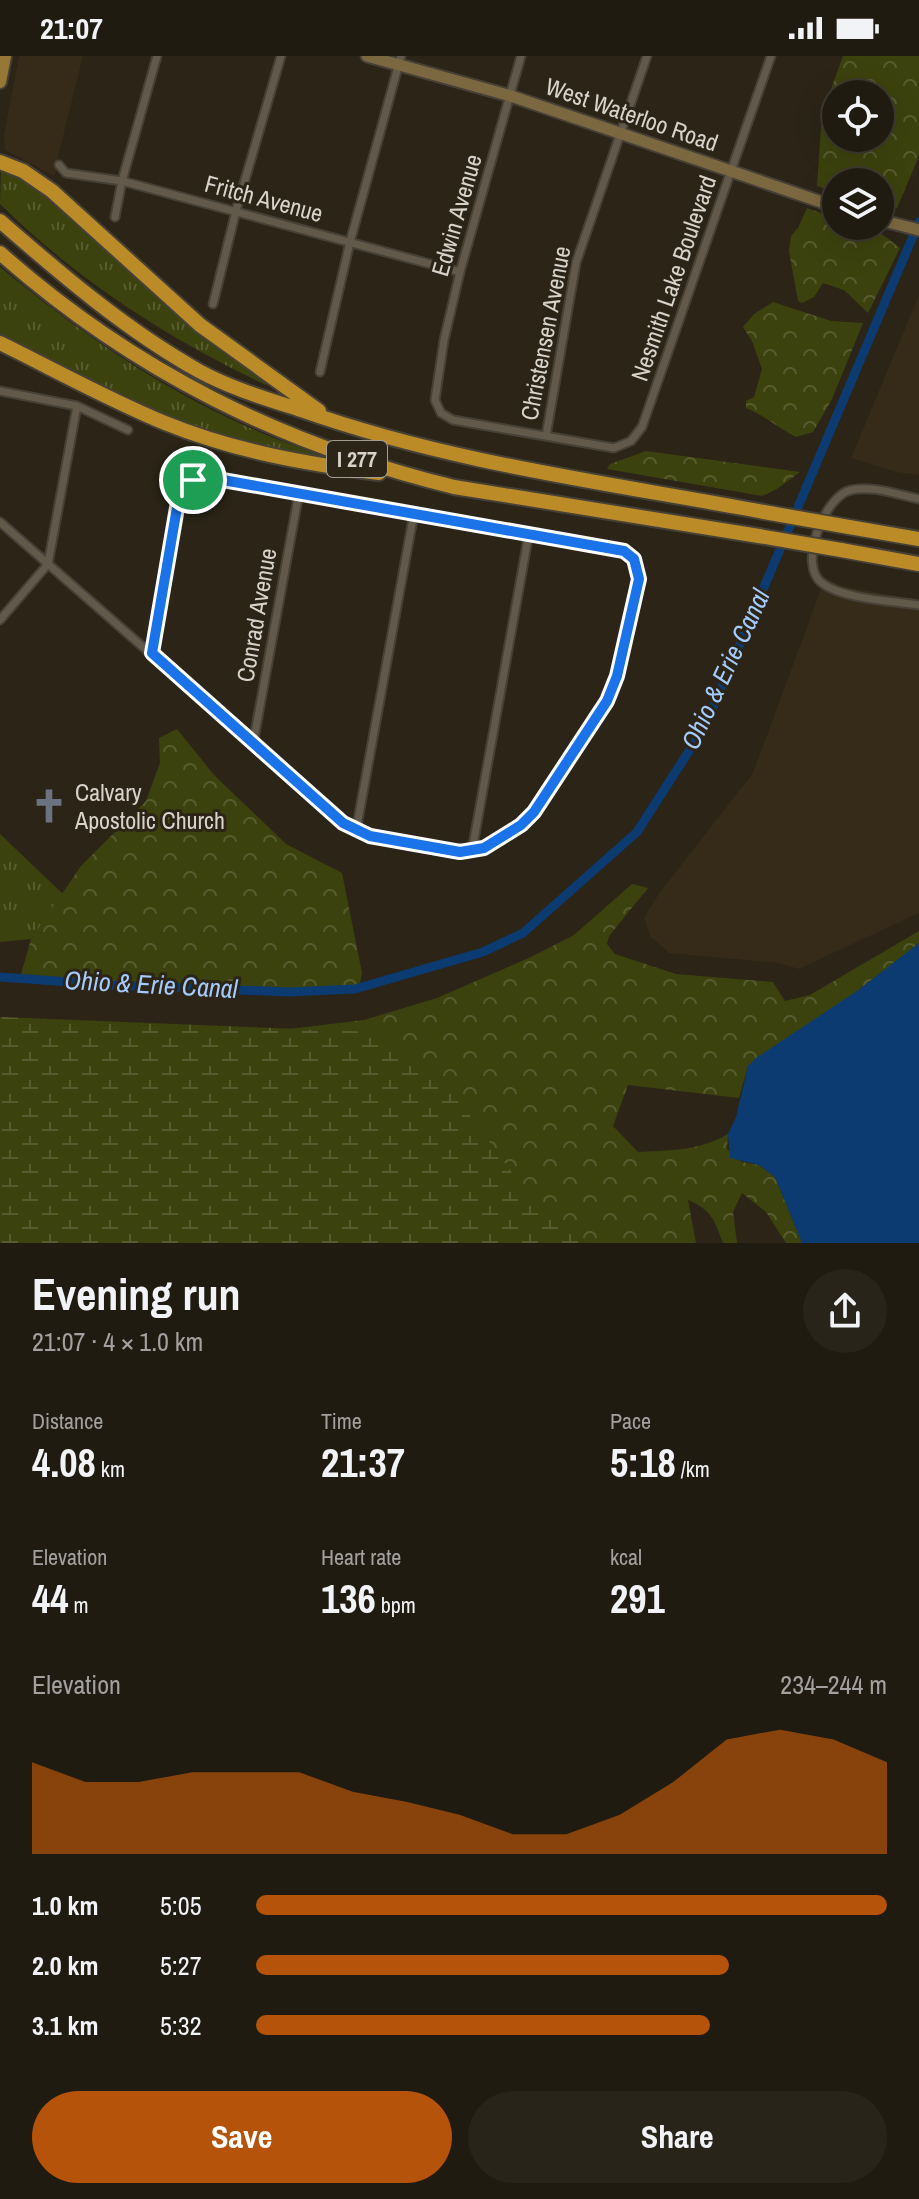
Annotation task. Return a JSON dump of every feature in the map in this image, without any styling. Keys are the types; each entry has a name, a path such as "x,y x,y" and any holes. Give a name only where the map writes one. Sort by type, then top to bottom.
{"highway":[{"path":"0,162 23,171 52,191 216,338 336,423"},
{"name":"I 277","path":"6,226 121,323 201,372 336,423 430,449 919,539"},
{"name":"I 277","path":"2,255 79,318 197,392 297,438 413,477 468,489 919,564"},
{"path":"0,343 166,423 231,445 321,466 413,477"},
{"path":"0,352 16,351"}],"main road":[{"path":"0,82 5,56"},
{"name":"West Waterloo Road","path":"367,56 400,61 511,96 822,202"},
{"path":"894,224 919,230"}],"street":[{"path":"115,217 157,56"},
{"path":"213,304 236,211 281,56"},
{"name":"Edwin Avenue","path":"521,56 460,272 435,400 447,418 546,436"},
{"name":"Christensen Avenue","path":"546,436 576,263 647,56"},
{"name":"Nesmith Lake Boulevard","path":"546,436 617,447 631,441 644,422 771,56"},
{"path":"320,372 350,242 400,61"},
{"name":"Fritch Avenue","path":"59,165 66,173 122,181 460,272"},
{"path":"0,391 77,406 128,430"},
{"path":"0,620 48,564 77,406"},
{"path":"0,522 343,823 370,836 443,850 472,851 484,848 529,818 607,701 617,676 639,579 634,559 616,549 206,477 193,480 179,496 152,653"},
{"path":"919,499 862,489 844,492 829,509 818,531 810,559 816,577 830,588 919,605"},
{"name":"Conrad Avenue","path":"253,744 299,493"},
{"path":"356,831 414,513"},
{"path":"472,851 529,533"}],"shaded area":[{"path":"19,56 83,56 54,176 5,150 4,135"},
{"path":"919,295 919,475 896,472 851,458"},
{"path":"825,578 842,586 919,600 919,913 799,969 778,963 669,953 650,936 644,918 660,892 753,773"}],"green space":[{"path":"843,56 919,56 919,156 897,208 894,207 894,168 822,168 822,188 817,186 822,114 822,152 894,152 894,80 834,80"},
{"path":"1,169 11,171 51,198 152,291 210,340 267,382 266,385 159,328 60,258 0,204"},
{"path":"807,208 822,213 822,240 890,240 900,248 868,313 844,290 823,283 814,297 802,303 798,301 789,251 791,236"},
{"path":"0,267 88,335 182,394 268,436 329,458 328,461 244,443 172,418 0,339"},
{"path":"773,302 831,321 863,323 832,399 813,432 796,437 746,408 746,401 754,397 762,369 752,341 743,327 754,314"},
{"path":"646,451 800,472 762,496 607,469 610,464"},
{"path":"177,729 214,775 286,844 342,873 362,973 359,988 232,990 20,978 31,939 81,866 146,801 160,763 159,738"},
{"path":"0,834 63,894 31,939 0,942"},
{"path":"632,884 648,888 609,936 607,944 615,954 676,974 773,982 785,1001 810,995 919,931 919,943 911,950 748,1066 739,1098 628,1085 613,1126 638,1152 696,1146 728,1134 727,1149 742,1162 759,1165 775,1177 802,1243 786,1243 766,1212 742,1193 733,1212 737,1243 723,1243 711,1217 702,1207 688,1200 696,1243 587,1243 539,1211 444,1080 289,1029 364,1020 437,998 574,935"},
{"path":"0,1017 372,1032 444,1080 539,1210 587,1243 0,1243"}],"water":[{"path":"919,943 919,1243 802,1243 775,1177 759,1165 730,1158 728,1134 736,1117 748,1066 857,991"}],"waterway":[{"name":"Ohio & Erie Canal","path":"0,977 289,992 355,989 483,952 523,933 637,832 705,726 919,222"}],"place":[{"name":"Calvary Apostolic Church","path":"49,806"}],"route":[{"path":"206,477 529,533 616,549 634,559 639,579 615,684 607,701 529,818 484,848 472,851 452,852 362,834 343,823 152,653 179,496 193,480 206,477"}]}
